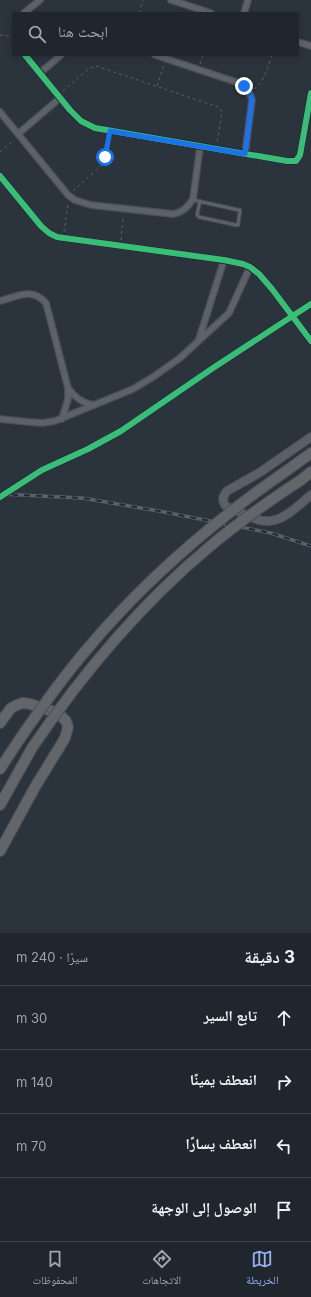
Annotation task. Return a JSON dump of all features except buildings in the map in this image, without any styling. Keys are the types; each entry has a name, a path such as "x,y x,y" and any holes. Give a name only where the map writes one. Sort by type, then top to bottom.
{"highway":[{"path":"0,769 41,708 73,665 140,591 174,559 221,519 257,491 311,453"},
{"path":"0,805 32,748 54,717 100,656 152,600 179,573 220,538 256,510 311,472"},
{"path":"0,723 11,708 17,704 23,703 58,713 66,721 68,727 65,738 35,787 0,851"}],"street":[{"path":"25,12 40,0"},
{"path":"171,0 208,12"},
{"path":"244,12 248,0"},
{"path":"299,42 311,46"},
{"path":"26,56 70,110 81,121 95,128 287,161 296,161 300,155 311,93"},
{"path":"40,73 60,56"},
{"path":"158,56 236,82 244,86 250,92 252,104 245,154"},
{"path":"19,135 59,97"},
{"path":"0,112 68,195 83,203 91,205 173,214 182,212 193,200 200,146"},
{"path":"0,176 41,226 49,233 62,238 224,260 250,267 259,274 272,289 311,341"},
{"path":"198,342 224,260"},
{"path":"0,419 42,423 55,421 133,389 153,377 180,358 229,313 250,267"},
{"path":"0,301 25,294 32,294 37,295 46,303 68,388 68,400 62,419"},
{"path":"0,497 42,470 88,449 121,431 219,364 311,304"},
{"path":"68,388 78,400 85,404 93,405"},
{"path":"311,437 259,473 227,491 223,499 224,504 227,507 259,520 271,521 288,514 311,495"}],"lane":[{"path":"193,200 200,201 240,210 238,225 199,217 197,215 200,201"}],"path":[{"path":"139,12 143,0"},
{"path":"0,35 7,36 12,34"},
{"path":"198,69 203,56"},
{"path":"250,92 261,83 272,56"},
{"path":"156,86 166,59"},
{"path":"59,97 94,66 156,86 220,108 222,113 216,150"},
{"path":"62,238 68,207 68,195 102,165 110,131"},
{"path":"0,152 19,135"},
{"path":"121,246 124,209"}],"railway":[{"path":"0,494 82,498 159,511 271,533 311,546"}],"cycle path":[{"path":"26,56 70,110 81,121 95,128 287,161 296,161 300,155 311,93"},
{"path":"0,176 41,226 49,233 57,237 224,260 250,267 259,274 272,289 311,341"},
{"path":"0,497 42,470 88,449 121,431 213,368 311,304"}],"route":[{"path":"105,157 110,131 245,154 252,100 250,92 244,86"}]}
